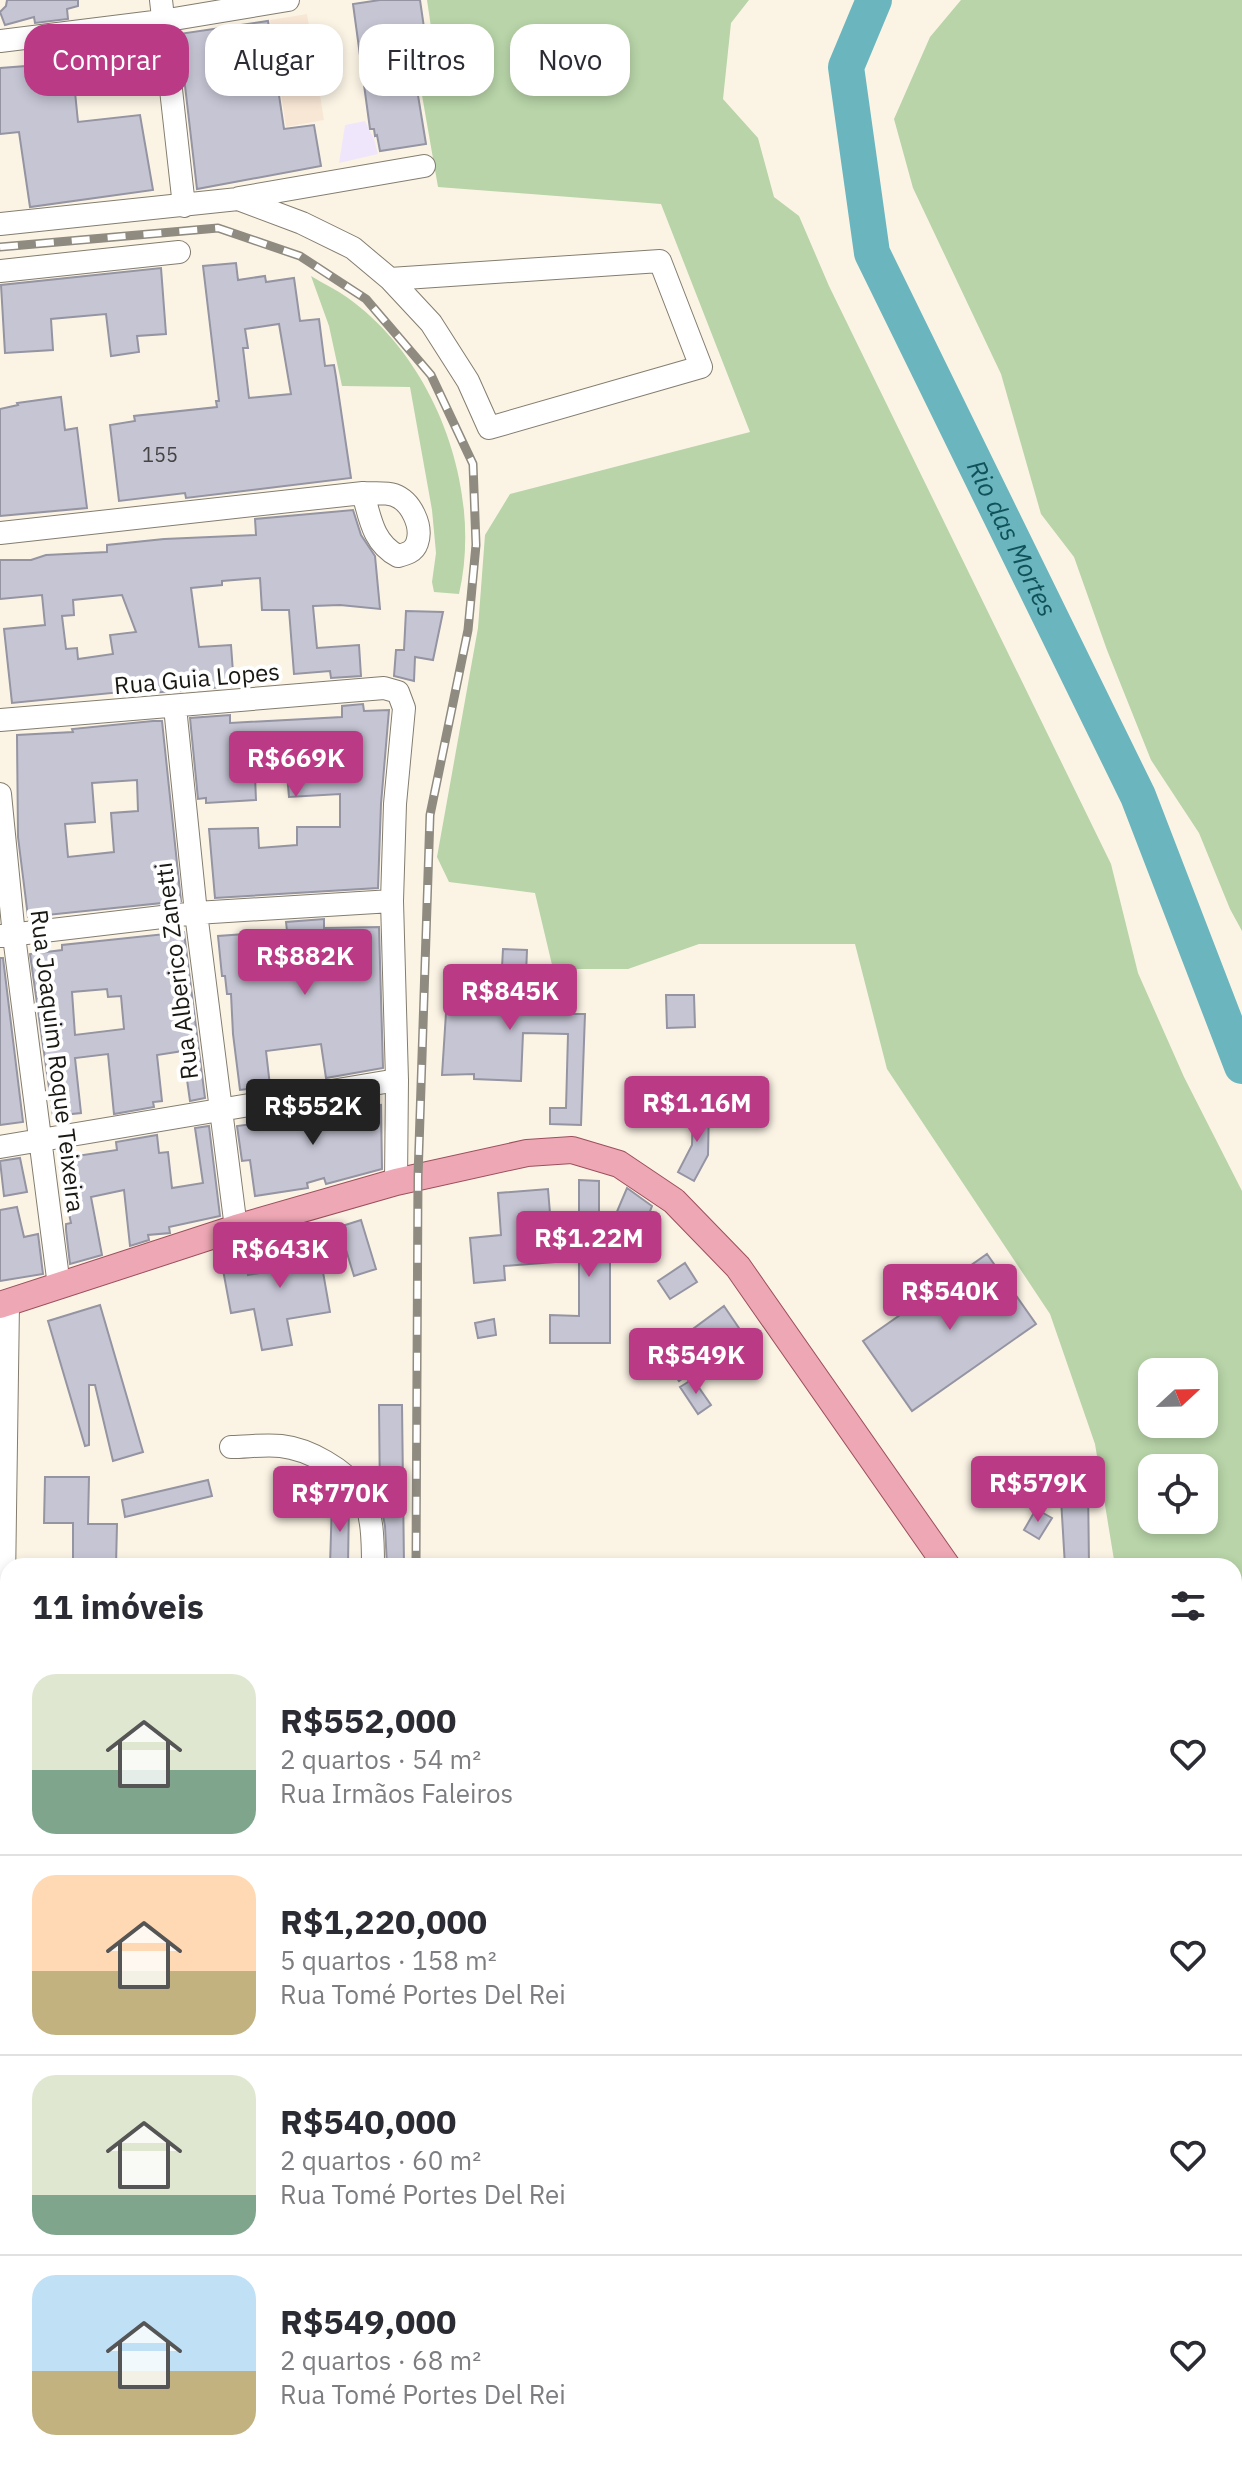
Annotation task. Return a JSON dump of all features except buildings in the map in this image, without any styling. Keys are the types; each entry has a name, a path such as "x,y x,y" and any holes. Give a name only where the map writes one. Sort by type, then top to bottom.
{"main road":[{"path":"4,1304 236,1228 396,1182 527,1153 572,1150 619,1164 674,1201 738,1267 941,1558"}],"street":[{"path":"0,41 161,11 288,0"},
{"path":"161,11 184,206"},
{"path":"0,224 238,199 424,166"},
{"path":"238,199 302,223 353,248 390,279 431,323 468,381 489,428 701,367 660,261 390,279"},
{"path":"0,271 179,252"},
{"path":"0,533 363,493"},
{"name":"Rua Guia Lopes","path":"0,720 384,688 398,692 404,708 395,804 392,901"},
{"name":"Rua Alberico Zanetti","path":"175,707 196,913 236,1228"},
{"name":"Rua Joaquim Roque Teixeira","path":"0,794 7,936 59,1286"},
{"path":"7,936 196,913 392,901 397,1080 396,1182"},
{"path":"0,1147 397,1080"},
{"path":"2,1558 4,1304"},
{"path":"231,1447 283,1446 317,1458 343,1475 361,1493 368,1514 372,1558"}],"shaded area":[{"path":"307,14 309,24 271,24 270,20"},
{"path":"281,96 320,96 324,120 286,127"},
{"path":"365,121 378,154 339,163 345,125"}],"green space":[{"path":"427,0 749,0 731,23 723,99 758,138 774,197 799,216 829,286 1111,864 1138,973 1184,1077 1242,1191 1242,1558 1114,1558 1095,1444 1050,1314 887,1069 855,944 699,944 628,969 553,969 535,893 449,882 437,857 478,628 485,535 510,494 750,432 661,204 438,187 422,96 494,96 494,24 431,24"},
{"path":"961,0 1242,0 1242,931 1199,833 1151,760 1074,557 1041,514 1001,374 913,188 894,119 930,37"},
{"path":"311,276 348,298 379,325 406,356 428,392 446,431 458,471 464,513 465,554 459,594 434,592 432,582 436,553 432,510 410,387 342,386 329,326"}],"waterway":[{"name":"Rio das Mortes","path":"874,0 846,67 872,253 1138,796 1242,1066"}],"railway":[{"path":"0,247 218,228 300,256 366,299 431,375 473,464 476,545 468,630 430,815 418,1177 416,1558"}]}
